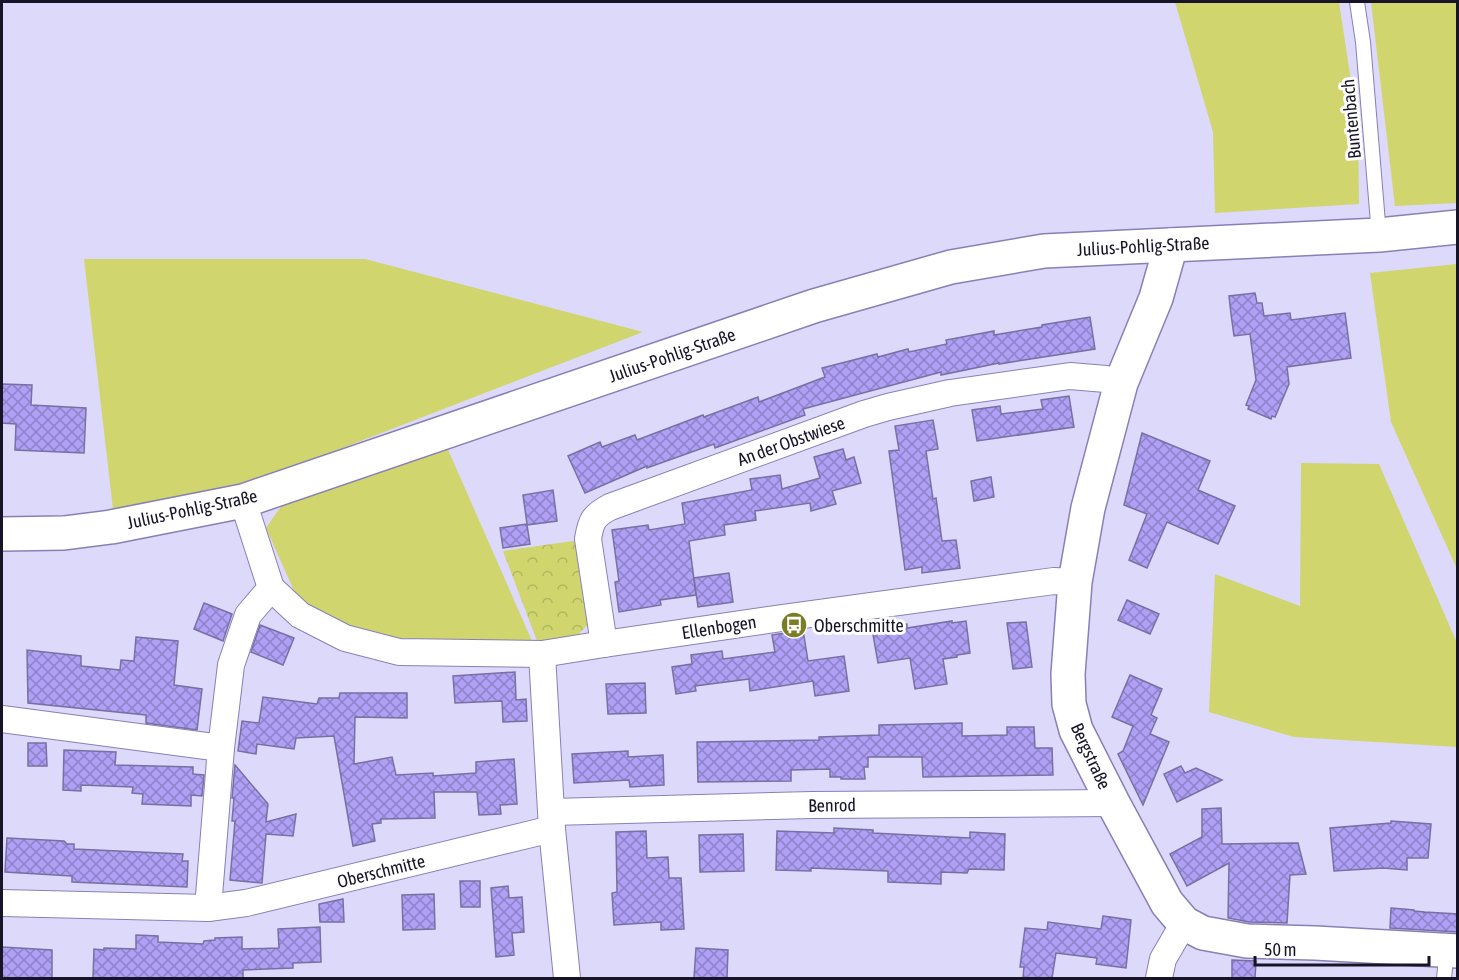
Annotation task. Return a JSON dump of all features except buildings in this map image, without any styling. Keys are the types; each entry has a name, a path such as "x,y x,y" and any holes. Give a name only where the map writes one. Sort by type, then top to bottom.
{"street":[{"name":"Julius-Pohlig-Straße","path":"2,534 64,533 111,527 243,501 814,306 951,267 1044,251 1366,235 1458,227"},
{"name":"Bergstraße","path":"1171,245 1156,298 1121,383 1088,508 1075,582 1068,674 1069,704 1077,730 1167,903 1184,923 1203,933 1247,941 1449,959"},
{"name":"An der Obstwiese","path":"603,644 588,539 590,524 599,513 610,507 888,407 950,393 1070,376 1106,379 1121,383"},
{"path":"243,501 272,588 300,615 345,638 399,652 542,654 552,821 567,978"},
{"name":"Ellenbogen","path":"542,654 1054,581 1075,582"},
{"path":"208,908 231,665 248,615 272,588"},
{"path":"2,719 222,748"},
{"name":"Benrod","path":"552,821 812,806 1113,803"},
{"name":"Oberschmitte","path":"2,903 208,908 246,903 552,821"},
{"path":"1159,978 1163,959 1184,923"}],"lane":[{"name":"Buntenbach","path":"1357,2 1363,42 1366,235"}],"green space":[{"path":"1175,2 1339,2 1358,127 1359,204 1215,213 1213,132"},
{"path":"1371,2 1457,2 1457,203 1395,206"},
{"path":"84,259 365,259 643,332 244,486 113,509"},
{"path":"1458,264 1457,569 1391,422 1370,273"},
{"path":"446,445 532,641 393,638 351,627 299,602 266,528 282,505"},
{"path":"1301,463 1379,464 1457,643 1457,747 1294,737 1209,712 1215,574 1300,606"},
{"path":"580,540 590,622 578,635 537,641 503,551"}],"place":[{"name":"Oberschmitte","path":"794,625"}]}
